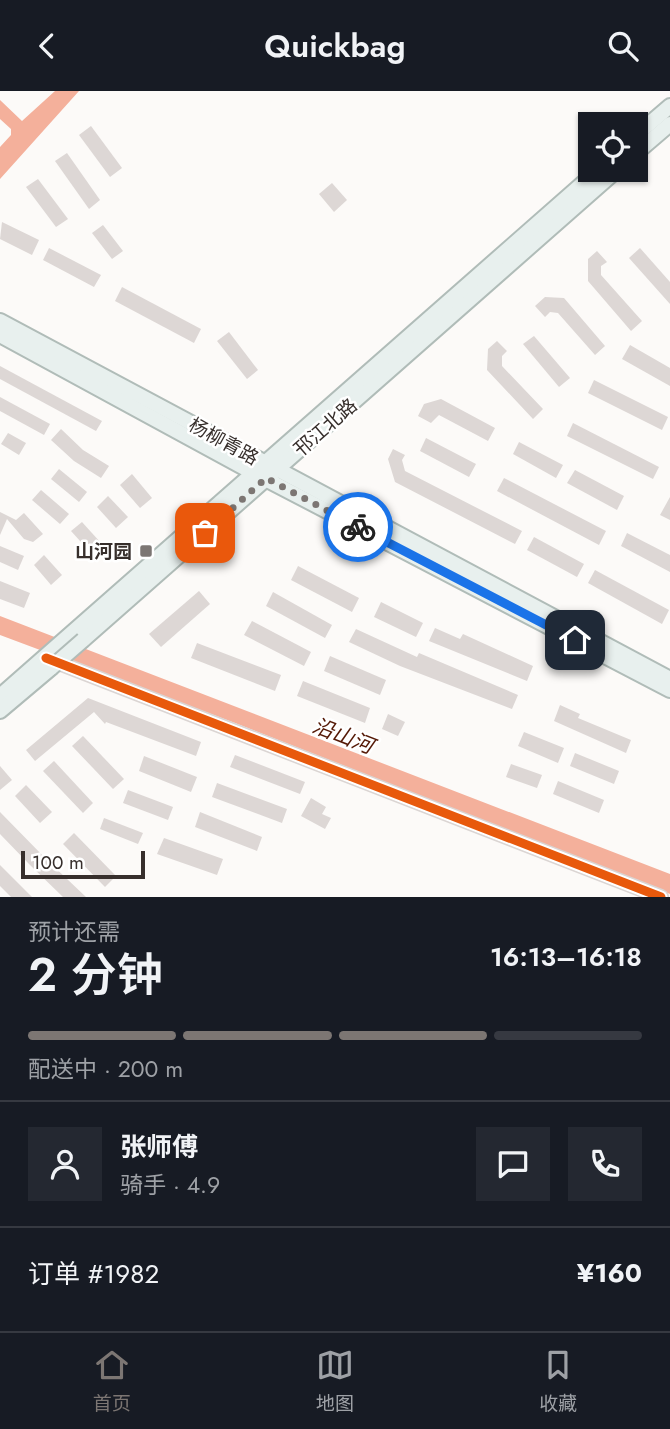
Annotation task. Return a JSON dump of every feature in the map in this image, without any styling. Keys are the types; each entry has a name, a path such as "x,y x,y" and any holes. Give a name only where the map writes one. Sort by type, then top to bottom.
{"main road":[{"path":"648,125 670,106"},
{"path":"648,143 670,124"},
{"name":"邗江北路","path":"0,696 77,638 584,182"},
{"name":"邗江北路","path":"265,471 603,182"},
{"name":"杨柳青路","path":"0,321 265,471 670,690"},
{"name":"杨柳青路","path":"0,335 670,679"},
{"name":"邗江北路","path":"0,711 46,663"}],"street":[{"path":"46,663 661,897"}],"shaded area":[{"path":"55,91 79,91 0,179 0,147 11,135 11,129 0,119 0,100 22,121"},
{"path":"0,616 670,874 670,894 235,723 0,635"}],"building":[{"path":"91,126 122,168 110,177 79,135"},
{"path":"67,153 100,200 89,209 55,161"},
{"path":"38,179 68,219 56,227 26,187"},
{"path":"332,183 347,200 334,212 319,194"},
{"path":"2,222 39,240 32,255 0,239"},
{"path":"103,225 123,251 112,259 92,233"},
{"path":"49,248 101,275 94,287 43,260"},
{"path":"640,248 670,282 670,304 629,258"},
{"path":"597,251 607,262 601,266 601,275 642,321 631,331 588,281 588,259"},
{"path":"122,287 201,329 194,343 115,301"},
{"path":"545,297 564,298 605,346 595,355 558,313 550,312 545,317 535,306"},
{"path":"229,332 258,370 247,379 217,341"},
{"path":"534,336 570,378 559,387 523,344"},
{"path":"497,341 507,351 502,356 502,366 543,409 533,419 487,370 488,349"},
{"path":"630,345 670,368 670,386 622,359"},
{"path":"0,366 102,421 96,431 0,379"},
{"path":"594,380 668,417 662,430 588,393"},
{"path":"0,397 50,424 44,435 0,411"},
{"path":"441,399 495,428 488,441 439,415 431,423 418,416 424,404"},
{"path":"573,423 659,467 653,479 567,436"},
{"path":"61,429 83,450 109,466 101,478 74,461 51,440"},
{"path":"8,433 26,443 19,455 1,444"},
{"path":"426,438 476,464 469,477 420,451"},
{"path":"519,442 563,465 556,478 513,454"},
{"path":"393,449 405,455 402,460 405,471 522,531 515,544 395,482 388,459"},
{"path":"59,469 87,492 79,502 51,479"},
{"path":"575,470 624,496 617,510 567,483"},
{"path":"132,474 152,498 140,508 120,485"},
{"path":"504,478 606,531 599,545 497,491"},
{"path":"41,490 69,514 60,524 32,500"},
{"path":"108,496 128,517 116,528 97,507"},
{"path":"670,497 670,520 660,515"},
{"path":"0,512 16,520 24,513 43,534 33,542 24,539 7,519 0,535"},
{"path":"82,522 101,543 90,552 71,531"},
{"path":"627,533 670,555 670,572 621,546"},
{"path":"534,537 584,564 577,577 527,550"},
{"path":"0,546 24,556 18,570 0,562"},
{"path":"44,555 62,575 51,585 34,565"},
{"path":"298,566 359,598 352,612 291,580"},
{"path":"595,570 669,610 662,624 588,583"},
{"path":"0,581 30,593 24,608 0,599"},
{"path":"199,591 210,604 161,647 149,634"},
{"path":"273,592 332,625 325,638 266,606"},
{"path":"381,602 423,623 416,637 374,617"},
{"path":"252,621 311,652 304,666 244,635"},
{"path":"435,628 460,639 463,634 533,666 527,681 429,641"},
{"path":"356,629 417,657 419,653 518,695 512,709 400,666 349,642"},
{"path":"197,643 281,675 275,691 191,658"},
{"path":"330,656 386,680 380,695 324,671"},
{"path":"303,681 370,708 365,723 297,696"},
{"path":"88,698 201,742 196,756 106,722 105,724 94,712 35,761 26,750"},
{"path":"560,705 580,714 578,718 631,740 626,753 554,721"},
{"path":"388,714 405,722 398,736 382,729"},
{"path":"524,732 564,748 558,763 518,746"},
{"path":"83,736 124,779 113,789 72,746"},
{"path":"575,753 619,771 614,784 570,766"},
{"path":"235,755 305,782 300,794 230,767"},
{"path":"144,756 197,777 191,792 139,771"},
{"path":"54,761 93,803 83,813 43,771"},
{"path":"511,764 542,775 537,788 506,777"},
{"path":"0,766 12,780 0,790"},
{"path":"558,781 604,800 599,813 553,794"},
{"path":"217,783 287,809 282,823 212,797"},
{"path":"26,785 52,812 40,823 15,796"},
{"path":"128,790 173,807 168,820 123,803"},
{"path":"311,798 326,807 322,814 331,818 325,829 301,816"},
{"path":"0,812 86,897 63,897 29,864 0,834"},
{"path":"200,812 262,837 257,851 195,827"},
{"path":"104,818 143,833 138,844 100,829"},
{"path":"74,833 116,876 105,887 63,844"},
{"path":"164,838 223,859 217,875 157,854"},
{"path":"0,865 32,897 11,897 0,886"}],"cycle path":[{"path":"46,658 661,897"}],"way so far":[{"path":"205,533 266,478 358,527"}],"place":[{"name":"山河园","path":"146,551"}],"route":[{"path":"358,527 575,640"}],"water label":[{"name":"沿山河","path":"343,736"}]}
